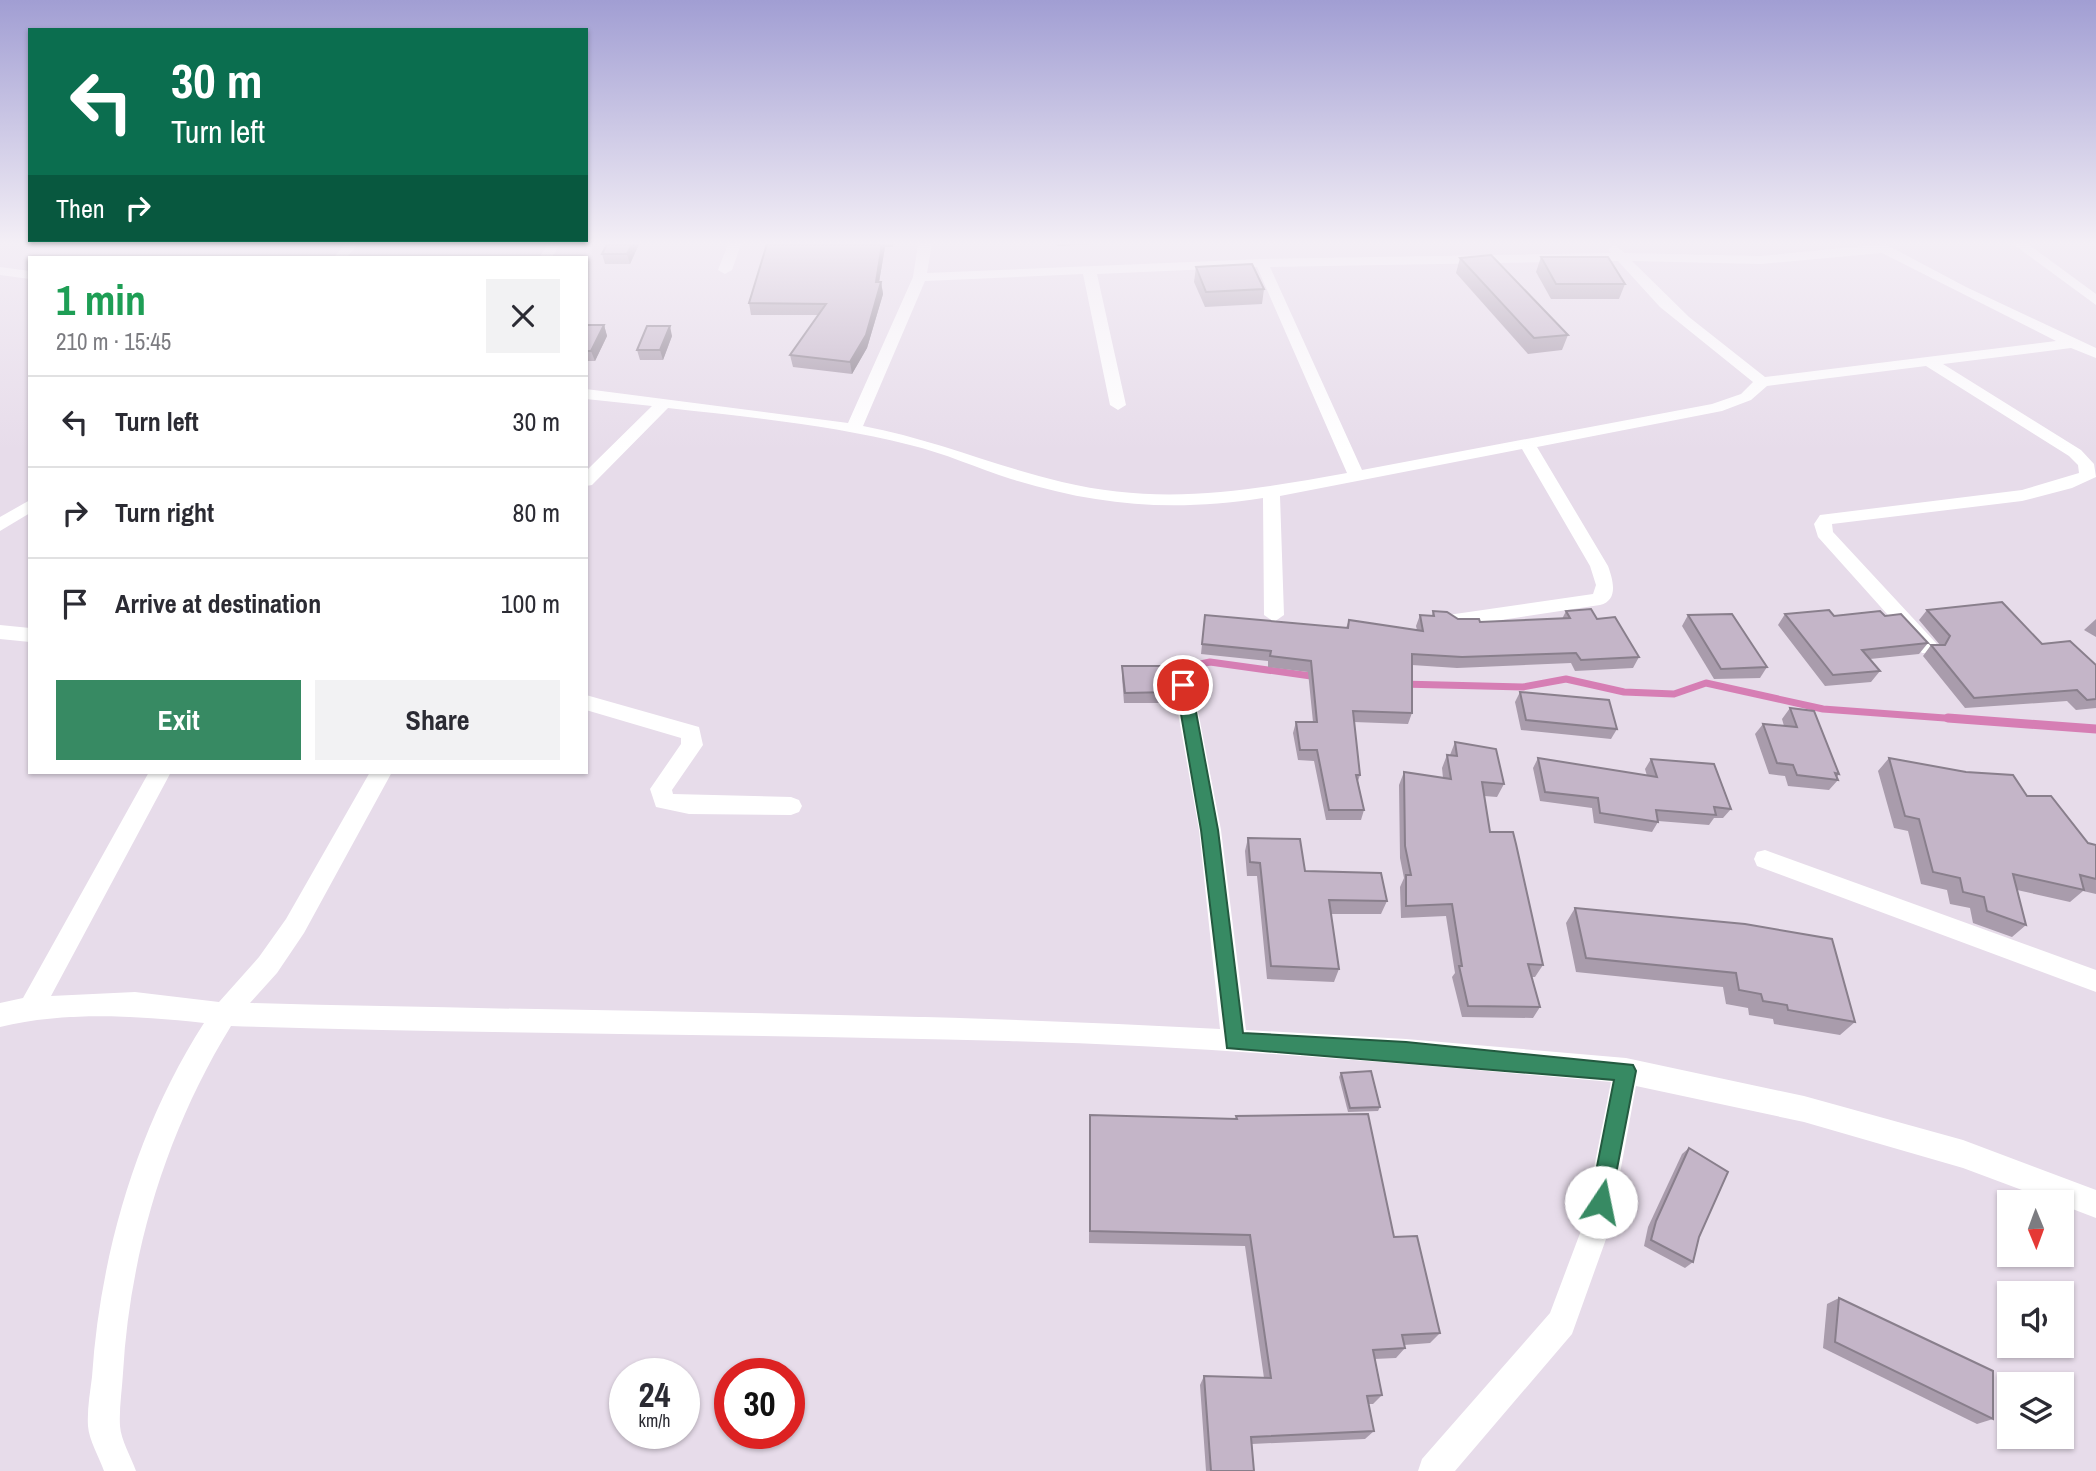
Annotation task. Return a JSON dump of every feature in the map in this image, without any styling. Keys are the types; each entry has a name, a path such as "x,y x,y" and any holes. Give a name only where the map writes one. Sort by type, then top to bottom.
{"street":[{"path":"853,429 904,313"},
{"path":"1098,313 1118,405"},
{"path":"1284,313 1356,474"},
{"path":"1674,313 1762,382"},
{"path":"2013,313 2096,354"},
{"path":"588,394 900,437 953,452 1019,476 1092,493 1146,500 1201,501 1271,492 1716,408 1746,397 1762,382 1931,363 2074,343"},
{"path":"1929,649 1824,533 1823,524 1826,519 1904,508 2001,500 2067,486 2088,477 2092,471 2076,453 1931,363"},
{"path":"588,479 664,403"},
{"path":"1455,620 1600,599 1605,585 1599,566 1528,445"},
{"path":"1271,492 1274,615"},
{"path":"0,525 28,506"},
{"path":"0,632 28,635"},
{"path":"1183,685 1210,830 1234,1041"},
{"path":"588,703 692,733 692,745 661,789 664,801 689,806 791,806"},
{"path":"31,1008 159,774"},
{"path":"120,1471 104,1428 111,1320 135,1215 165,1123 195,1060 224,1014 268,965 295,926 380,774"},
{"path":"1765,859 2096,981"},
{"path":"0,1015 31,1008 135,1004 224,1014 499,1022 1011,1029 1406,1051 1626,1071 1804,1109 1962,1154 2096,1204"},
{"path":"1434,1471 1561,1323 1596,1228 1626,1071"}],"building":[{"path":"820,313 872,313 866,335 850,362 790,355"},
{"path":"1511,313 1546,313 1568,335 1534,338"},
{"path":"588,325 604,325 591,351 588,351"},
{"path":"647,326 670,326 660,350 637,350"},
{"path":"2002,602 2042,644 2070,641 2096,665 2096,699 2087,700 2077,690 1974,698 1931,645 1945,645 1950,636 1927,610"},
{"path":"1591,609 1597,619 1615,617 1639,657 1581,660 1576,653 1462,657 1412,654 1412,713 1353,711 1360,775 1356,775 1364,810 1329,810 1317,750 1300,750 1296,722 1317,722 1311,661 1270,656 1271,651 1202,644 1205,615 1348,628 1349,620 1423,631 1420,615 1434,616 1433,611 1447,612 1458,619 1479,619 1480,622 1570,618 1566,611"},
{"path":"1829,610 1834,616 1880,611 1885,616 1901,614 1928,643 1862,650 1880,671 1833,675 1785,614"},
{"path":"1732,614 1767,667 1721,669 1688,615"},
{"path":"1122,666 1167,666 1171,692 1125,693"},
{"path":"1520,692 1609,700 1617,729 1526,720"},
{"path":"1790,708 1814,711 1839,774 1835,773 1838,780 1797,775 1793,765 1777,763 1763,724 1797,727"},
{"path":"1455,742 1496,749 1504,784 1482,782 1490,832 1513,832 1543,965 1528,964 1540,1007 1468,1006 1459,966 1462,966 1452,904 1406,906 1406,875 1411,875 1405,846 1404,772 1451,779 1447,755 1457,756"},
{"path":"1538,758 1657,777 1651,759 1714,764 1731,809 1714,807 1716,815 1656,810 1658,822 1600,813 1598,798 1545,792"},
{"path":"1889,758 1966,772 2013,775 2027,796 2051,796 2088,843 2096,845 2096,879 2080,875 2084,890 2013,874 2026,925 1987,911 1984,897 1963,892 1960,878 1933,872 1919,819 1905,816"},
{"path":"1248,838 1300,839 1305,871 1381,873 1387,901 1329,900 1339,969 1271,966 1260,863 1250,862"},
{"path":"1575,908 1745,924 1832,939 1855,1022 1788,1010 1787,1005 1763,1001 1761,994 1739,990 1736,973 1586,958"},
{"path":"1371,1071 1380,1107 1350,1108 1341,1073"},
{"path":"1368,1114 1394,1237 1417,1236 1440,1333 1402,1335 1405,1348 1373,1350 1382,1395 1367,1396 1374,1431 1251,1437 1254,1471 1211,1471 1204,1376 1271,1378 1250,1235 1090,1231 1090,1115 1237,1119 1236,1116"},
{"path":"1689,1148 1728,1172 1699,1237 1693,1262 1651,1240 1656,1221"},
{"path":"1839,1298 1993,1371 1993,1419 1835,1342"}],"waterway":[{"path":"1186,667 1210,662 1318,677"},
{"path":"1401,684 1523,687 1566,679 1624,692 1674,694 1706,683 1823,709 1972,720"},
{"path":"1948,718 2096,729"}],"route":[{"path":"1183,685 1210,830 1234,1041 1406,1051 1626,1071 1601,1202"}]}
